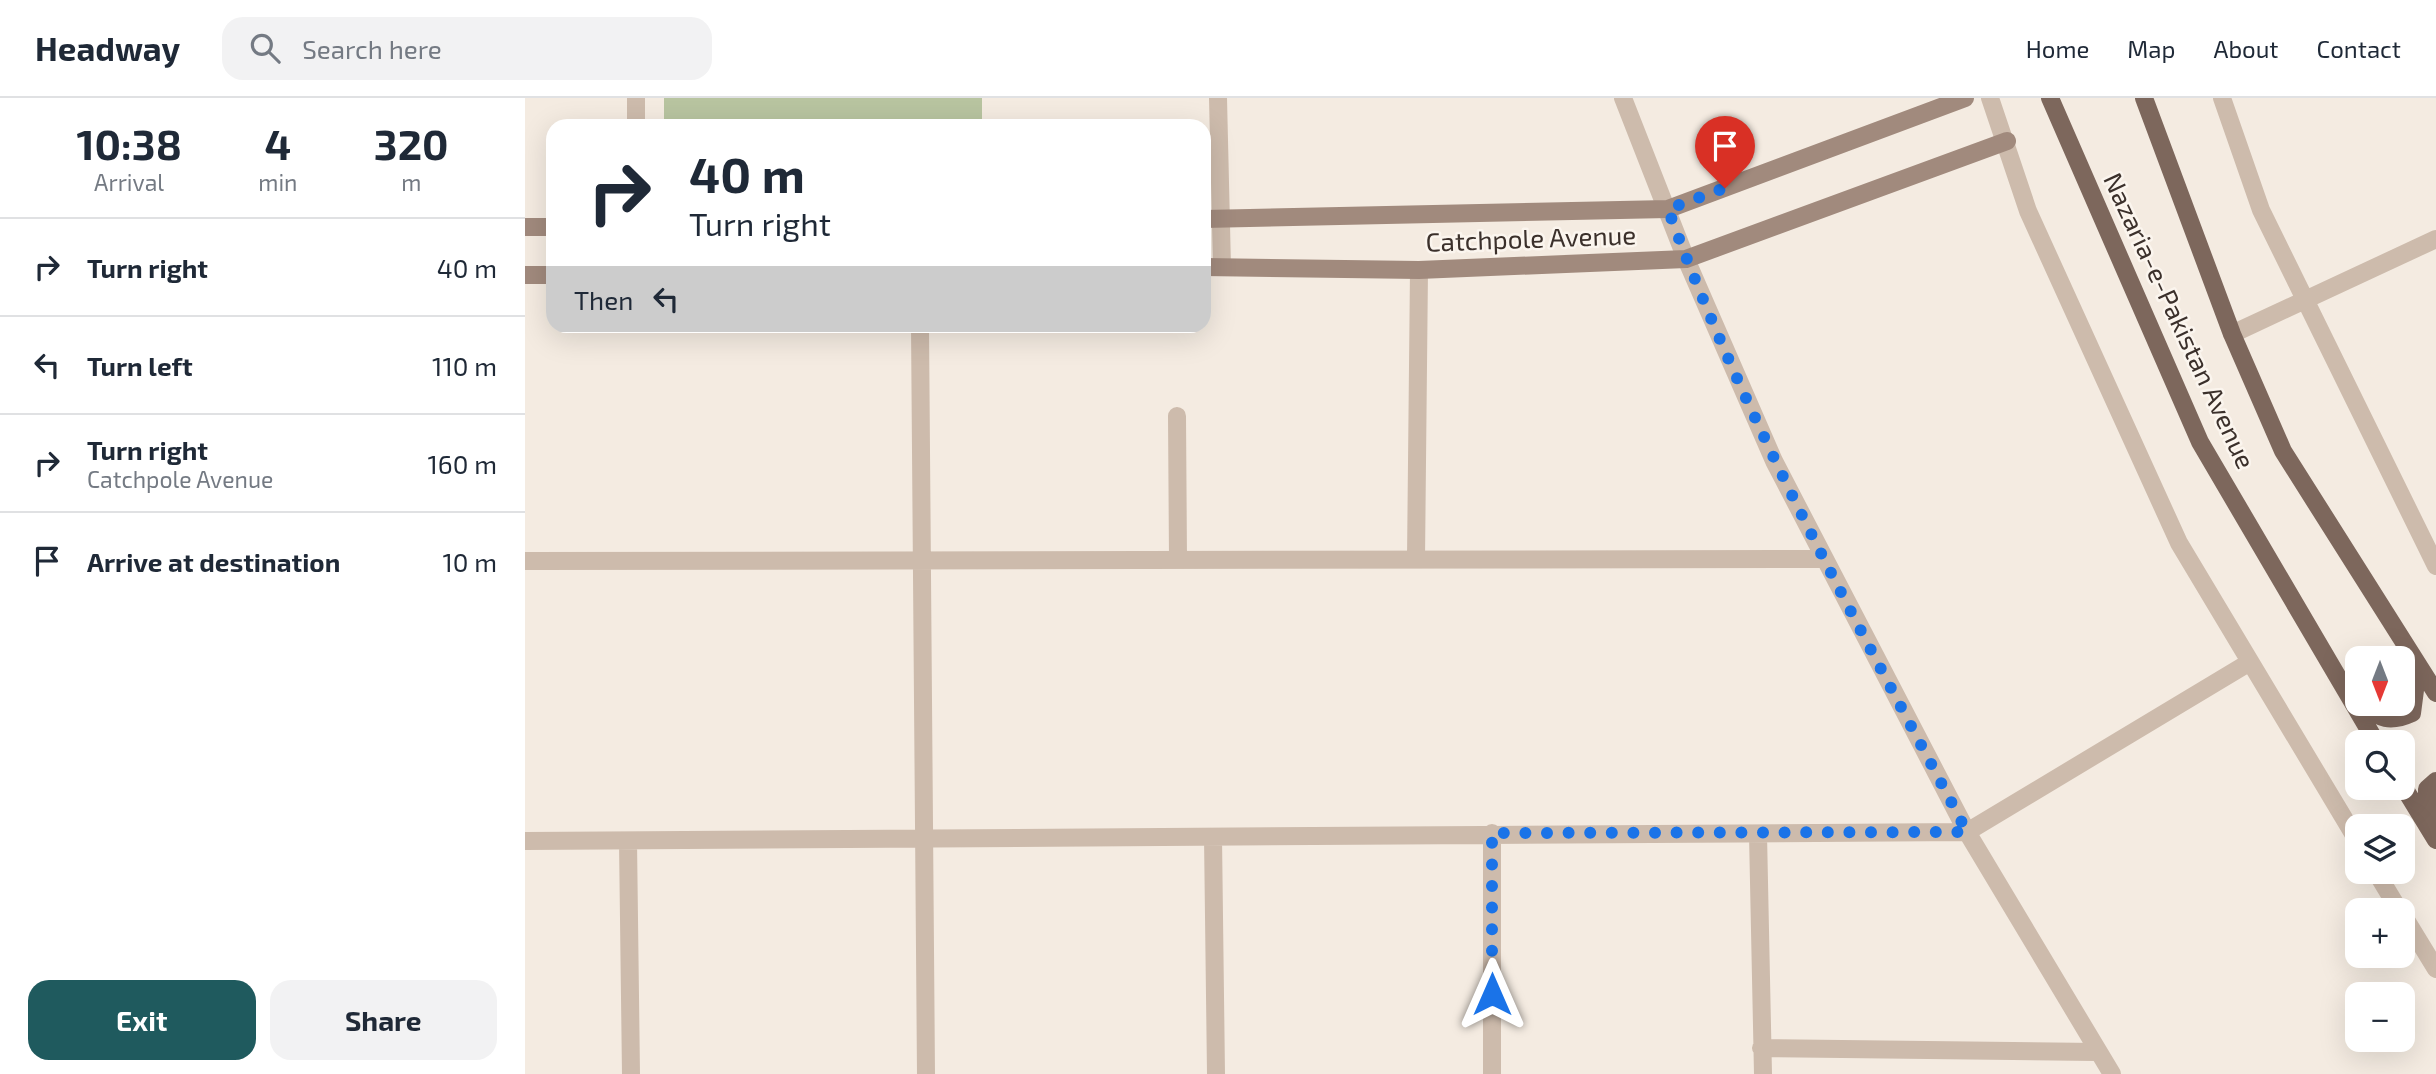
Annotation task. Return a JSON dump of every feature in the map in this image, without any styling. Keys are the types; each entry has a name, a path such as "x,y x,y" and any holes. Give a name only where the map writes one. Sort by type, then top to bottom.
{"main road":[{"name":"Nazaria-e-Pakistan Avenue","path":"2050,98 2200,442 2322,655 2369,730"},
{"name":"Nazaria-e-Pakistan Avenue","path":"2144,98 2232,334 2283,451 2436,693"},
{"path":"2393,625 2400,646"},
{"path":"2322,655 2345,684"},
{"path":"2377,716 2396,720 2405,716"},
{"path":"2436,780 2427,789 2427,802 2436,822"},
{"path":"2412,800 2436,840"}],"street":[{"path":"636,98 636,119"},
{"path":"1213,267 1212,219 1218,98"},
{"path":"1623,98 1686,259 1774,461 1967,832 2112,1074"},
{"name":"Catchpole Avenue","path":"1212,219 1668,209 1965,98"},
{"path":"1990,98 2007,141 2028,211 2179,544 2345,820"},
{"path":"2222,98 2261,210 2436,566"},
{"name":"Catchpole Avenue","path":"1213,267 1419,270 1686,259 2007,141"},
{"path":"525,227 546,227"},
{"path":"2232,334 2436,239"},
{"path":"1416,559 1419,270"},
{"path":"525,275 546,275"},
{"path":"920,333 926,1074"},
{"path":"1177,416 1178,559"},
{"path":"525,561 1825,559"},
{"path":"525,841 1967,832 2250,662"},
{"path":"1492,833 1492,1074"},
{"path":"1758,834 1763,1074"},
{"path":"1213,837 1216,1074"},
{"path":"628,841 631,1074"},
{"path":"2415,935 2436,969"},
{"path":"1761,1048 2097,1052"}],"green space":[{"path":"664,98 982,98 982,119 664,119"}],"route":[{"path":"1492,994 1492,833 1967,832 1774,461 1686,259 1668,209 1725,188"}]}
